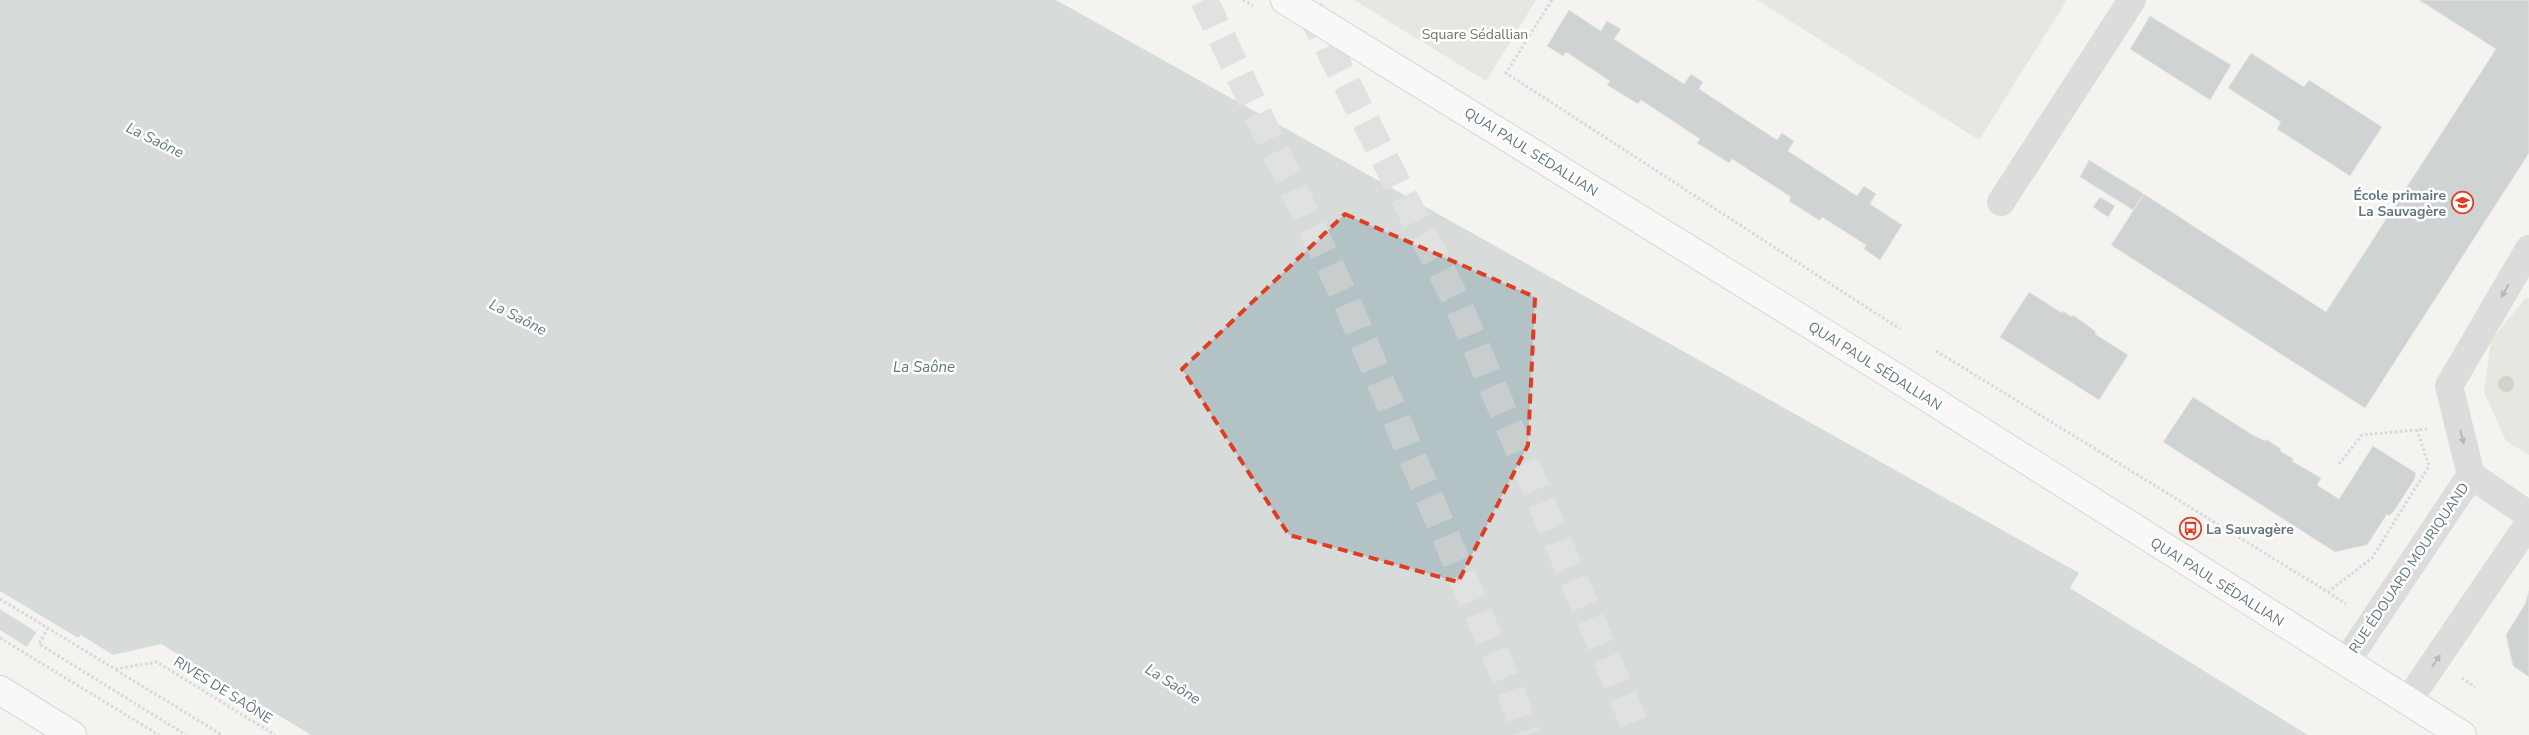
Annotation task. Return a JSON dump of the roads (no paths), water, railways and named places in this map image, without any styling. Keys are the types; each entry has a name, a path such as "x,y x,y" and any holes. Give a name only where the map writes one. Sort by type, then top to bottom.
{"main road":[{"name":"QUAI PAUL SÉDALLIAN","path":"1285,0 1892,376 2462,735"},
{"path":"0,690 72,735"}],"street":[{"path":"2001,202 2132,0"},
{"path":"2529,249 2450,386 2471,475 2529,515"},
{"name":"RUE ÉDOUARD MOURIQUAND","path":"2346,662 2471,475"},
{"path":"2408,701 2529,523"}],"water":[{"name":"La Saône","path":"0,0 1056,0 2079,573 2070,588 2308,735 311,735 161,644 113,655 81,635 78,638 45,618 27,647 0,630"}],"tunnel":[{"path":"1204,0 1346,300 1510,689 1526,735"},
{"path":"1309,9 1458,304 1639,735"}],"place":[{"name":"École primaire La Sauvagère","path":"2462,203"},
{"name":"La Sauvagère","path":"2190,529"}],"park label":[{"name":"Square Sédallian","path":"1475,34"}]}
